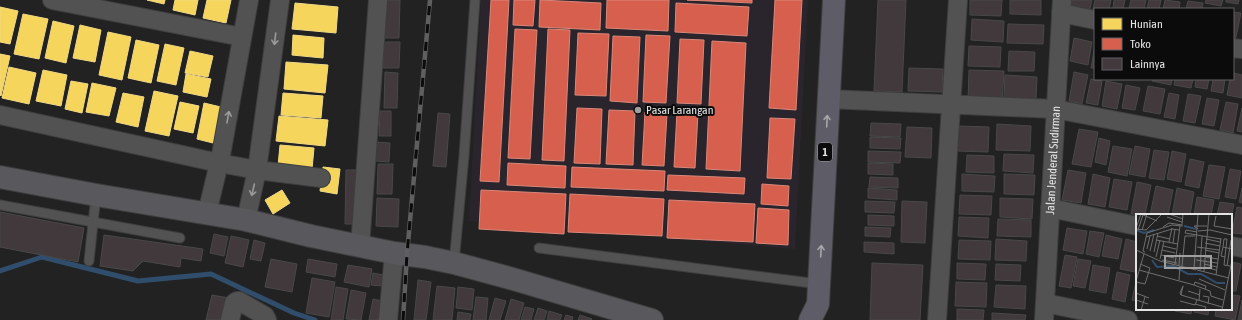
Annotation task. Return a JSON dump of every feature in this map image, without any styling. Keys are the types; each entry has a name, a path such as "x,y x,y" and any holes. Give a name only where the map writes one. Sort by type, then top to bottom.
{"highway":[{"name":"1","path":"816,307 834,0"}],"main road":[{"path":"0,177 96,195 246,220 311,236 394,253 454,263 652,320"}],"street":[{"path":"52,0 242,37"},
{"path":"207,213 219,163 250,0"},
{"path":"246,220 257,170 280,0"},
{"path":"360,246 378,0"},
{"path":"937,320 958,0"},
{"path":"1061,7 1094,20"},
{"name":"Jalan Jenderal Sudirman","path":"1045,312 1061,7"},
{"path":"828,100 1055,109 1242,146"},
{"path":"0,115 219,163 257,170 321,178"},
{"path":"1050,208 1136,226"},
{"path":"1232,246 1242,248"},
{"path":"388,320 394,253"},
{"path":"230,320 234,303 236,301 239,301 265,316 267,320"},
{"path":"1045,312 1128,320"}],"lane":[{"path":"454,263 464,156 475,0"},
{"path":"89,261 96,195"},
{"path":"0,205 180,238"},
{"path":"539,248 816,307"}],"shaded area":[{"name":"Pasar Larangan","path":"481,0 808,0 795,249 469,221"}],"building: Hunian":[{"path":"147,0 165,0 164,4"},
{"path":"175,0 198,0 195,15 173,10"},
{"path":"207,0 231,0 226,23 203,18"},
{"path":"295,3 338,7 336,33 292,29"},
{"path":"0,7 18,11 10,44 0,42"},
{"path":"23,14 48,19 39,59 14,54"},
{"path":"53,21 74,26 66,63 45,58"},
{"path":"80,25 101,30 95,62 73,58"},
{"path":"108,32 131,37 122,80 99,75"},
{"path":"293,35 324,38 323,58 292,55"},
{"path":"136,40 159,45 151,83 128,78"},
{"path":"165,44 184,48 176,85 157,81"},
{"path":"190,51 213,56 208,77 185,73"},
{"path":"0,54 10,56 1,96 0,95"},
{"path":"286,62 328,65 325,93 284,89"},
{"path":"9,67 36,73 29,104 2,98"},
{"path":"43,70 67,75 61,106 36,101"},
{"path":"186,74 211,79 207,97 183,92"},
{"path":"71,81 88,84 82,113 65,109"},
{"path":"92,83 116,88 109,116 86,112"},
{"path":"154,91 178,96 169,136 145,131"},
{"path":"123,93 144,97 138,127 116,122"},
{"path":"283,93 323,96 321,118 281,115"},
{"path":"180,102 199,106 193,133 174,129"},
{"path":"204,103 221,107 213,143 197,139"},
{"path":"279,116 328,120 325,146 276,141"},
{"path":"280,145 314,148 312,169 278,166"},
{"path":"323,167 340,169 337,194 320,191"},
{"path":"282,190 290,203 273,214 265,200"}],"building: Toko":[{"path":"491,0 509,0 499,182 480,181"},
{"path":"514,0 535,0 533,26 513,25"},
{"path":"540,0 601,3 600,30 539,27"},
{"path":"607,0 669,0 668,31 606,28"},
{"path":"687,0 752,0 752,3"},
{"path":"775,0 802,0 796,110 769,108"},
{"path":"676,3 749,7 747,36 675,32"},
{"path":"515,29 537,30 530,159 508,158"},
{"path":"548,29 570,30 564,161 542,160"},
{"path":"578,33 609,34 606,96 575,95"},
{"path":"646,35 670,36 666,103 643,102"},
{"path":"613,36 640,37 637,103 610,101"},
{"path":"680,39 704,40 701,104 677,103"},
{"path":"712,41 746,43 740,171 706,169"},
{"path":"577,108 602,109 600,164 574,163"},
{"path":"609,110 635,111 633,165 606,164"},
{"path":"645,112 667,114 664,166 642,165"},
{"path":"677,112 698,113 695,168 674,167"},
{"path":"770,118 795,119 791,179 767,178"},
{"path":"508,163 566,166 565,188 507,185"},
{"path":"572,167 665,171 664,191 571,187"},
{"path":"668,175 745,178 744,194 667,190"},
{"path":"762,184 789,186 788,206 761,204"},
{"path":"481,190 566,194 564,234 479,229"},
{"path":"570,194 664,199 662,236 568,232"},
{"path":"669,200 755,204 753,242 667,238"},
{"path":"758,208 789,210 788,245 756,243"}],"building: Lainnya":[{"path":"386,0 400,0 399,38 385,38"},
{"path":"878,0 906,0 902,92 874,91"},
{"path":"970,0 1002,0 1001,16 970,15"},
{"path":"1010,0 1041,0 1041,15 1010,14"},
{"path":"1072,0 1092,0 1089,13 1070,9"},
{"path":"1095,0 1111,0 1109,8 1094,8 1094,14 1092,13"},
{"path":"1114,0 1125,0 1123,8 1113,8"},
{"path":"1131,0 1146,0 1144,8 1129,8"},
{"path":"1149,0 1161,0 1159,8 1147,8"},
{"path":"1165,0 1180,2 1179,8 1163,8"},
{"path":"1206,0 1223,0 1221,6 1205,3"},
{"path":"1226,0 1239,0 1238,4 1226,2"},
{"path":"1188,1 1203,3 1202,8 1186,8"},
{"path":"1234,12 1241,13 1234,42"},
{"path":"972,19 1004,21 1003,42 971,40"},
{"path":"1008,24 1044,25 1043,44 1007,43"},
{"path":"1074,38 1092,42 1088,65 1070,61"},
{"path":"384,42 400,42 399,68 383,68"},
{"path":"969,46 1001,47 1000,67 968,66"},
{"path":"1009,51 1035,52 1034,71 1008,71"},
{"path":"1094,51 1094,68 1091,68"},
{"path":"909,68 943,69 942,92 908,91"},
{"path":"969,70 1004,71 1002,103 968,101"},
{"path":"385,72 398,73 397,108 384,108"},
{"path":"1074,72 1088,75 1082,104 1069,101"},
{"path":"1234,73 1242,75 1242,98 1227,95 1230,80 1234,80"},
{"path":"1005,75 1037,77 1036,100 1004,99"},
{"path":"1091,79 1102,81 1098,105 1086,103"},
{"path":"1152,80 1172,80 1171,85"},
{"path":"1175,80 1193,80 1191,88 1174,85"},
{"path":"1196,80 1209,80 1207,89 1195,87"},
{"path":"1213,80 1225,80 1223,93 1211,91"},
{"path":"1106,81 1122,84 1117,109 1102,106"},
{"path":"1126,85 1140,88 1135,110 1122,108"},
{"path":"1148,86 1165,89 1160,114 1143,111"},
{"path":"1169,93 1179,95 1175,119 1164,117"},
{"path":"1188,94 1201,96 1195,123 1183,121"},
{"path":"1207,98 1219,100 1214,126 1202,124"},
{"path":"1226,102 1238,104 1233,133 1220,130"},
{"path":"1242,108 1242,132 1237,131"},
{"path":"380,111 391,111 391,136 379,136"},
{"path":"438,113 450,114 446,167 433,166"},
{"path":"871,123 901,124 900,137 870,136"},
{"path":"997,124 1031,126 1030,151 996,150"},
{"path":"958,126 989,127 988,152 957,151"},
{"path":"907,127 932,128 931,158 905,157"},
{"path":"1079,129 1098,132 1091,167 1072,164"},
{"path":"870,137 901,138 900,149 870,148"},
{"path":"1099,138 1110,141 1106,165 1095,162"},
{"path":"375,142 390,143 389,162 375,161"},
{"path":"1113,146 1132,149 1127,176 1108,172"},
{"path":"1135,146 1150,149 1145,177 1129,174"},
{"path":"1154,150 1169,152 1164,180 1149,178"},
{"path":"868,151 901,152 900,163 868,162"},
{"path":"1172,151 1186,154 1181,182 1167,179"},
{"path":"1004,154 1034,155 1033,173 1003,171"},
{"path":"967,155 994,156 994,173 966,172"},
{"path":"1190,159 1204,162 1199,188 1185,185"},
{"path":"868,163 893,164 893,175 868,174"},
{"path":"378,164 393,164 392,194 377,194"},
{"path":"1209,165 1225,167 1219,199 1203,196"},
{"path":"1230,169 1241,171 1236,199 1225,197"},
{"path":"346,170 358,170 357,224 345,224"},
{"path":"1068,170 1086,173 1081,203 1062,200"},
{"path":"962,174 995,176 994,192 962,191"},
{"path":"1004,174 1035,175 1034,195 1004,194"},
{"path":"1093,174 1110,178 1105,207 1088,204"},
{"path":"870,177 898,178 898,188 869,187"},
{"path":"1114,179 1132,182 1127,210 1109,207"},
{"path":"1137,182 1151,185 1145,214 1131,214"},
{"path":"1156,186 1173,190 1168,214 1150,214"},
{"path":"868,188 897,190 897,200 868,198"},
{"path":"1177,188 1194,192 1190,214 1172,214"},
{"path":"1242,188 1242,203 1239,202"},
{"path":"960,195 992,196 991,215 959,214"},
{"path":"1197,197 1214,200 1211,214 1194,214"},
{"path":"377,198 399,199 398,227 376,226"},
{"path":"1000,198 1033,199 1032,219 1000,217"},
{"path":"865,201 895,202 894,213 865,212"},
{"path":"902,201 927,202 925,243 901,242"},
{"path":"1220,202 1234,204 1232,214 1217,214"},
{"path":"1237,207 1242,208 1242,234 1232,233"},
{"path":"0,212 84,228 78,262 0,247"},
{"path":"868,215 894,216 894,226 868,225"},
{"path":"959,217 989,218 988,238 958,236"},
{"path":"998,219 1031,220 1031,237 997,236"},
{"path":"865,227 891,228 890,237 865,236"},
{"path":"1067,228 1087,231 1083,254 1063,250"},
{"path":"1090,231 1104,233 1099,257 1086,254"},
{"path":"214,234 228,237 224,256 210,253"},
{"path":"104,235 203,249 201,261 181,258 180,267 143,261 133,271 100,266"},
{"path":"1106,235 1122,239 1118,259 1102,256"},
{"path":"231,236 249,240 243,267 225,263"},
{"path":"996,239 1027,241 1026,261 995,260"},
{"path":"1126,239 1136,242 1135,272 1120,269"},
{"path":"254,240 265,243 261,261 250,259"},
{"path":"959,240 991,241 990,260 958,259"},
{"path":"864,242 894,243 894,254 864,252"},
{"path":"1065,255 1077,257 1071,288 1059,286"},
{"path":"271,259 297,264 292,292 265,287"},
{"path":"308,259 337,264 335,277 306,272"},
{"path":"1078,259 1091,261 1085,288 1073,286"},
{"path":"1232,262 1241,264 1236,291 1232,291"},
{"path":"872,263 923,265 920,320 870,320"},
{"path":"957,263 986,264 985,280 957,279"},
{"path":"996,264 1021,265 1020,281 995,280"},
{"path":"348,265 372,269 369,287 344,282"},
{"path":"1093,265 1110,268 1106,293 1089,290"},
{"path":"1117,272 1130,275 1125,302 1112,299"},
{"path":"373,273 383,275 381,286 371,285"},
{"path":"312,278 335,282 329,317 306,313"},
{"path":"418,280 431,282 426,320 414,320"},
{"path":"956,282 987,283 986,307 955,306"},
{"path":"1136,282 1136,301 1132,300"},
{"path":"996,285 1026,286 1025,309 994,307"},
{"path":"437,286 455,288 452,320 433,320"},
{"path":"336,287 348,289 343,320 331,320"},
{"path":"458,287 474,289 472,310 456,308"},
{"path":"351,290 366,293 361,320 346,319"},
{"path":"212,295 229,298 223,320 206,320"},
{"path":"1232,295 1240,296 1235,320 1215,316 1216,310 1232,310"},
{"path":"476,297 488,298 486,320 473,320"},
{"path":"495,298 506,301 500,320 489,320"},
{"path":"373,299 382,301 378,320 369,320"},
{"path":"511,299 524,303 519,320 505,320"},
{"path":"1242,300 1242,320 1238,320"},
{"path":"525,307 534,309 531,320 521,320"},
{"path":"538,308 547,311 544,320 534,320"},
{"path":"957,309 984,310 983,320 957,320"},
{"path":"1175,310 1192,310 1191,314"},
{"path":"1195,310 1209,310 1208,315 1194,312"},
{"path":"549,311 562,315 560,320 547,320"},
{"path":"458,312 471,314 470,320 457,320"},
{"path":"992,313 1026,315 1025,320 992,320"},
{"path":"566,315 573,317 572,320 564,320"},
{"path":"580,315 592,319 578,320"}],"waterway":[{"path":"0,271 42,257 138,281 211,274 294,313 315,320"}],"railway":[{"path":"403,320 407,254 430,0"}],"place":[{"name":"Pasar Larangan","path":"638,110"}]}
